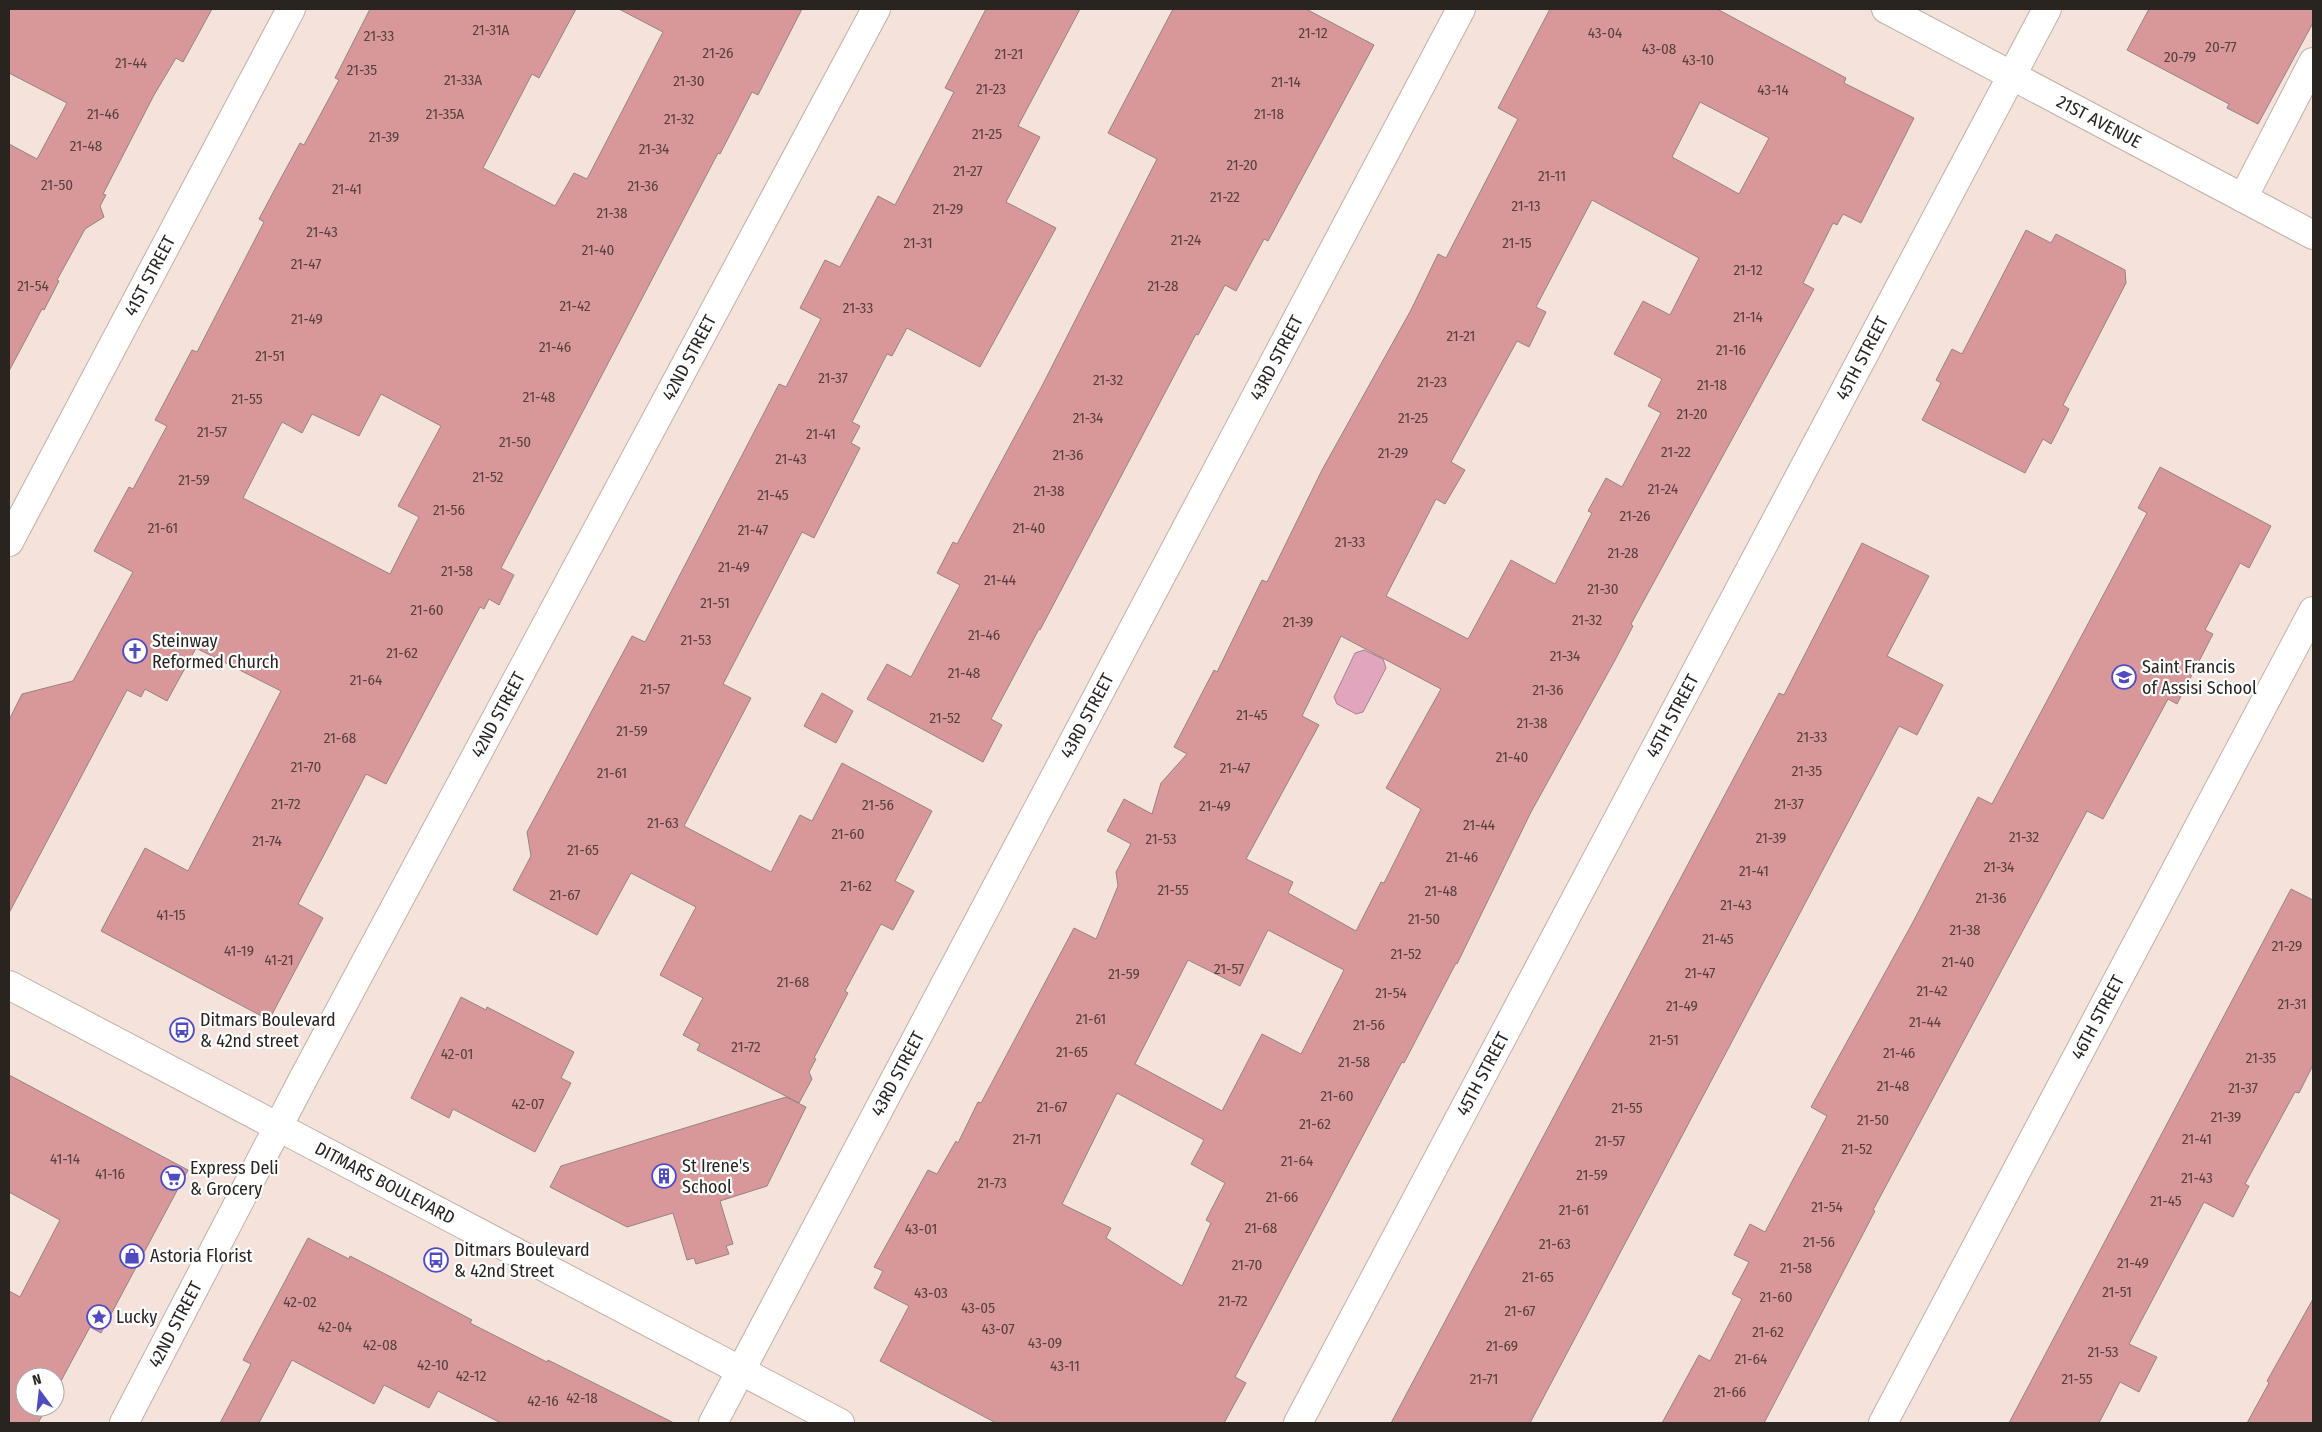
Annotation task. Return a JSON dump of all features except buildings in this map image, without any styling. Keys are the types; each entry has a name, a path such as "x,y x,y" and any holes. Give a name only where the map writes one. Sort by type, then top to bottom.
{"street":[{"name":"41ST STREET","path":"9,542 291,9"},
{"name":"42ND STREET","path":"124,1423 278,1127 876,9"},
{"name":"43RD STREET","path":"713,1423 1461,9"},
{"name":"21ST AVENUE","path":"1886,9 2313,235"},
{"name":"45TH STREET","path":"1298,1423 2047,9"},
{"path":"2243,198 2313,62"},
{"name":"46TH STREET","path":"1883,1423 2313,611"},
{"name":"DITMARS BOULEVARD","path":"9,985 840,1423"}],"shaded area":[{"path":"1364,650 1383,659 1386,668 1363,712 1356,714 1337,704 1334,697 1355,653"}],"place":[{"name":"Steinway Reformed Church","path":"135,651"},
{"name":"Saint Francis of Assisi School","path":"2124,677"},
{"name":"Ditmars Boulevard & 42nd street","path":"182,1030"},
{"name":"St Irene's School","path":"664,1176"},
{"name":"Express Deli & Grocery","path":"173,1178"},
{"name":"Astoria Florist","path":"132,1256"},
{"name":"Ditmars Boulevard & 42nd Street","path":"436,1260"},
{"name":"Lucky","path":"99,1317"}]}
